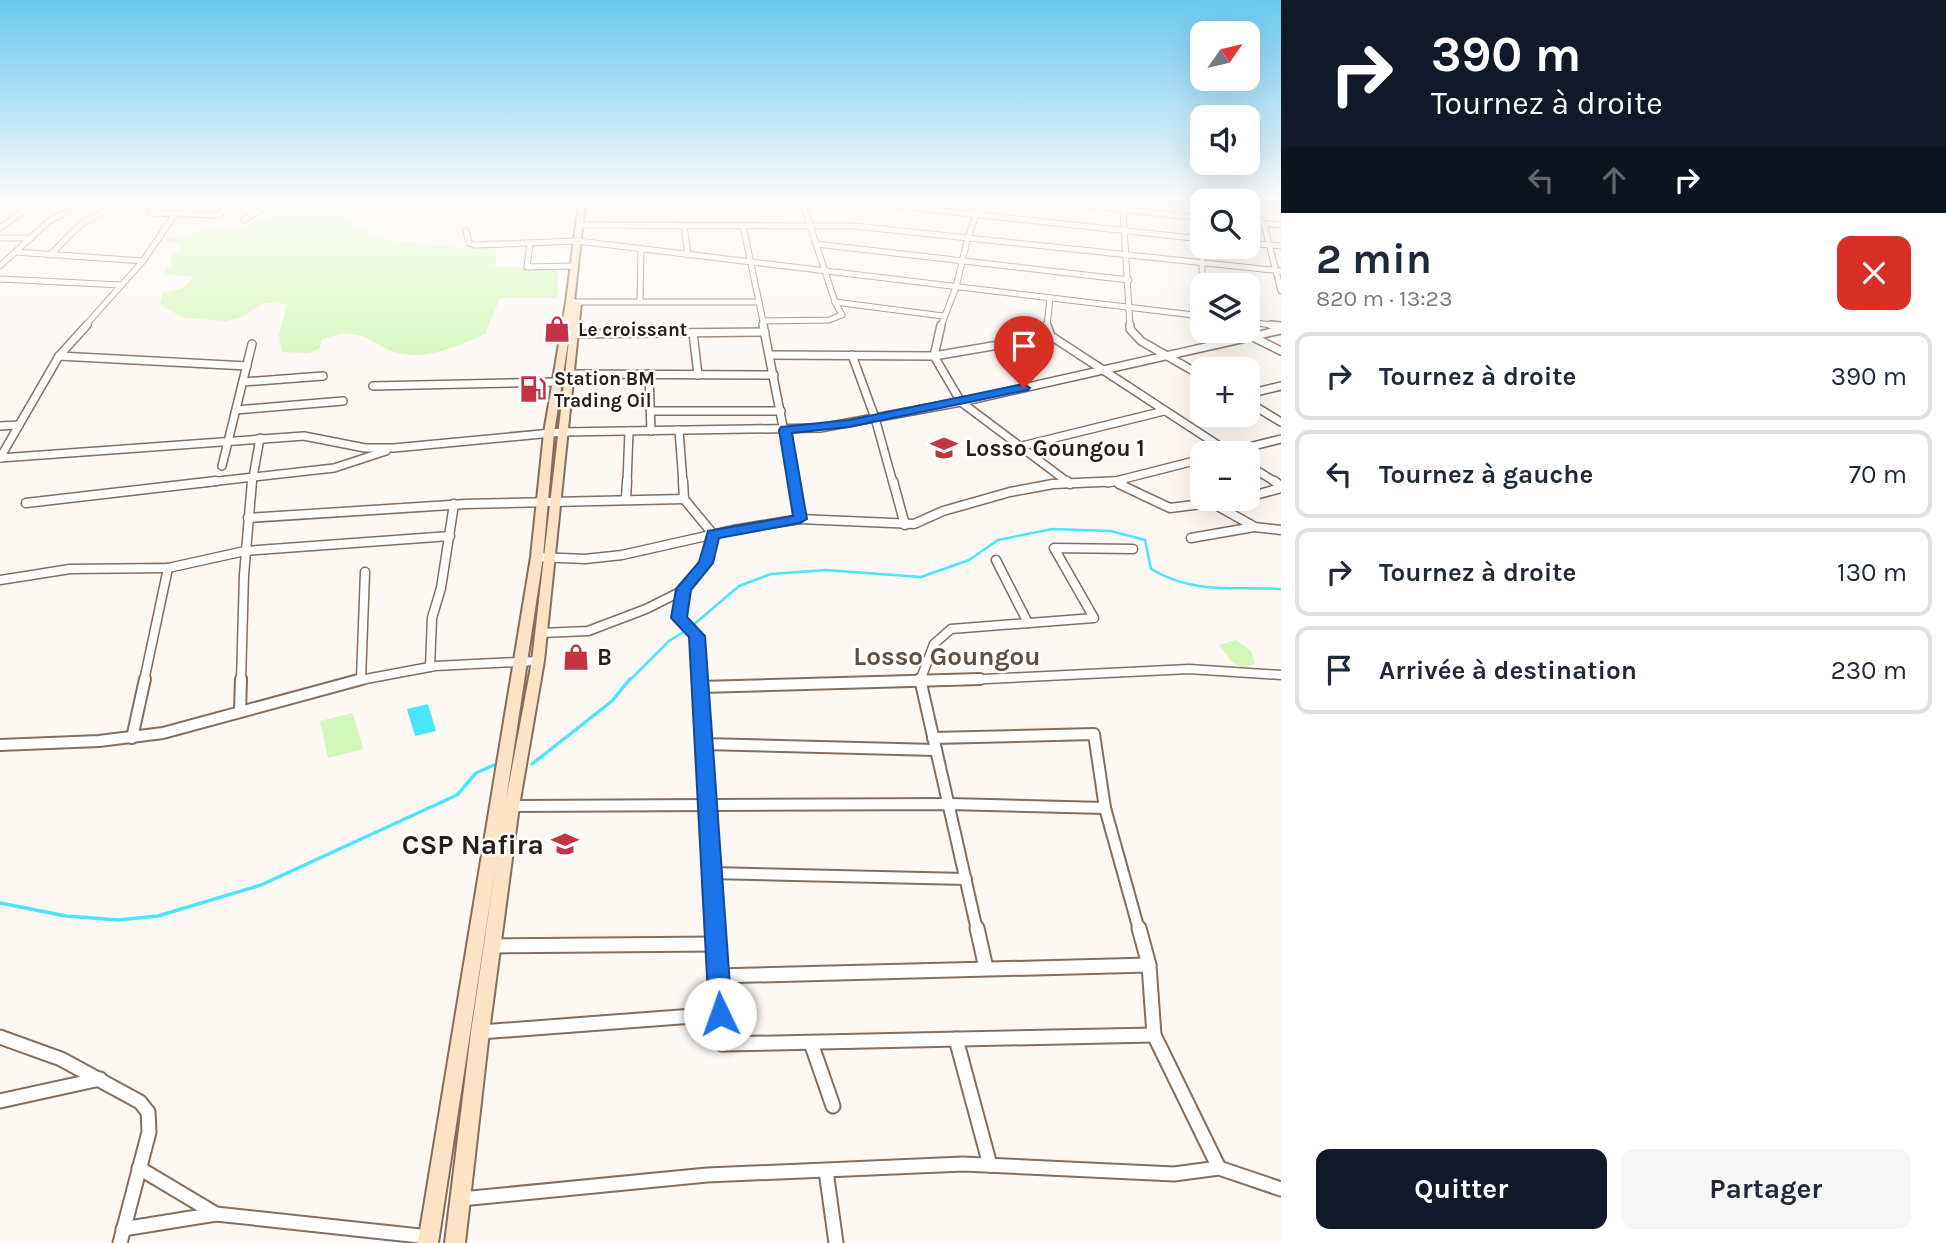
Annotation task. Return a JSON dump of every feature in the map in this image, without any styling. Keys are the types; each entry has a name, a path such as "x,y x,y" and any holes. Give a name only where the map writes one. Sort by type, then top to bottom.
{"main road":[{"path":"574,302 576,259"},
{"path":"455,1243 480,1032 512,806 538,661 543,557 578,259"},
{"path":"429,1240 521,660 543,557"}],"street":[{"path":"112,259 143,261"},
{"path":"528,259 527,267 574,266"},
{"path":"640,302 641,259"},
{"path":"720,259 1190,315"},
{"path":"750,259 782,411 800,519"},
{"path":"763,321 834,319 842,315 821,259"},
{"path":"944,259 1129,280"},
{"path":"1127,259 1130,329 1190,369"},
{"path":"1183,259 1277,271 1281,290"},
{"path":"0,458 59,356 143,261"},
{"path":"961,261 956,287 943,316 934,356 961,402 1071,485"},
{"path":"1202,261 1202,273"},
{"path":"0,279 121,285"},
{"path":"1050,298 1047,326 1051,336 1209,441"},
{"path":"574,302 759,302"},
{"path":"835,302 943,316"},
{"path":"1260,324 1281,328"},
{"path":"1260,335 1281,328"},
{"path":"569,334 765,332"},
{"path":"693,333 698,374"},
{"path":"770,355 934,356 1051,336"},
{"path":"1260,340 1281,351"},
{"path":"0,458 304,436 365,448 394,448 556,432 785,430 830,426 961,402 1226,343"},
{"path":"222,466 252,344"},
{"path":"852,355 875,418 905,525"},
{"path":"59,356 247,366"},
{"path":"373,386 649,374 774,375"},
{"path":"649,374 651,431"},
{"path":"243,382 323,376"},
{"path":"1260,391 1281,386"},
{"path":"236,410 343,401"},
{"path":"1260,409 1281,422"},
{"path":"651,411 782,411"},
{"path":"1018,447 1164,411"},
{"path":"0,426 19,425"},
{"path":"679,430 684,499 713,534"},
{"path":"626,499 629,431"},
{"path":"240,712 245,551 251,479 260,438"},
{"path":"1260,444 1281,439"},
{"path":"26,503 334,468 394,448"},
{"path":"543,557 585,559 622,555 713,534 800,519 905,525 1010,492 1053,484 1117,483 1190,462"},
{"path":"1260,473 1281,487"},
{"path":"1117,483 1129,486 1170,508 1190,506"},
{"path":"1260,493 1281,487"},
{"path":"248,518 342,509 454,504 684,499"},
{"path":"430,667 432,618 450,536 454,504"},
{"path":"1226,511 1255,527"},
{"path":"1191,538 1255,527 1281,530"},
{"path":"541,633 588,631 646,610 684,589 706,563 713,534"},
{"path":"0,580 70,569 168,568 245,551 450,536"},
{"path":"986,968 920,680 934,640 940,634 966,626 1094,618 1054,548 1133,550"},
{"path":"996,560 1028,622"},
{"path":"132,738 168,568"},
{"path":"361,679 365,572"},
{"path":"684,589 679,618 697,636 722,1044 1154,1035"},
{"path":"0,745 132,738 361,679 430,667 538,661"},
{"path":"700,687 874,684 1189,669 1281,675"},
{"path":"703,744 935,744 1094,734 1105,808 1149,965 1154,1035 1219,1168"},
{"path":"512,806 948,804 1105,808"},
{"path":"711,873 966,879"},
{"path":"493,946 716,944"},
{"path":"718,976 1149,965"},
{"path":"480,1032 720,1014"},
{"path":"0,1037 61,1059 140,1102 148,1112 149,1132 121,1236 216,1214 429,1240"},
{"path":"956,1040 990,1166"},
{"path":"811,1043 834,1106"},
{"path":"0,1101 100,1079"},
{"path":"461,1199 657,1178 963,1164 1174,1174 1219,1168 1281,1189"},
{"path":"139,1168 216,1214"},
{"path":"826,1171 836,1243"}],"green space":[{"path":"171,259 496,259 495,266 558,270 557,298 500,298 485,334 426,354 391,351 361,336 350,334 321,340 320,348 309,353 282,352 279,335 287,304 264,303 244,316 227,321 184,318 160,305 163,293 183,288 193,277 165,274 166,269 172,265"},
{"path":"1236,640 1251,651 1255,664 1243,668 1231,661 1219,645"},
{"path":"353,713 363,749 328,758 320,721"}],"water":[{"path":"428,704 436,731 415,736 407,709"}],"waterway":[{"path":"692,626 739,586 771,574 826,570 921,577 969,560 998,540 1052,529 1111,531 1145,540 1151,569 1183,583 1214,588 1281,589"},
{"path":"629,681 669,641 687,630"},
{"path":"532,764 612,701 630,679"},
{"path":"0,903 66,916 118,920 158,916 261,885 457,795 476,773 494,765"}],"place":[{"name":"Le croissant","path":"557,329"},
{"name":"Station BM Trading Oil","path":"533,389"},
{"name":"Losso Goungou 1","path":"944,448"},
{"name":"B","path":"576,657"},
{"name":"CSP Nafira","path":"565,844"}],"district":[{"name":"Losso Goungou","path":"947,656"}],"route":[{"path":"720,1014 697,636 679,618 684,589 706,563 713,534 800,519 785,430 849,424 1024,388"}]}
